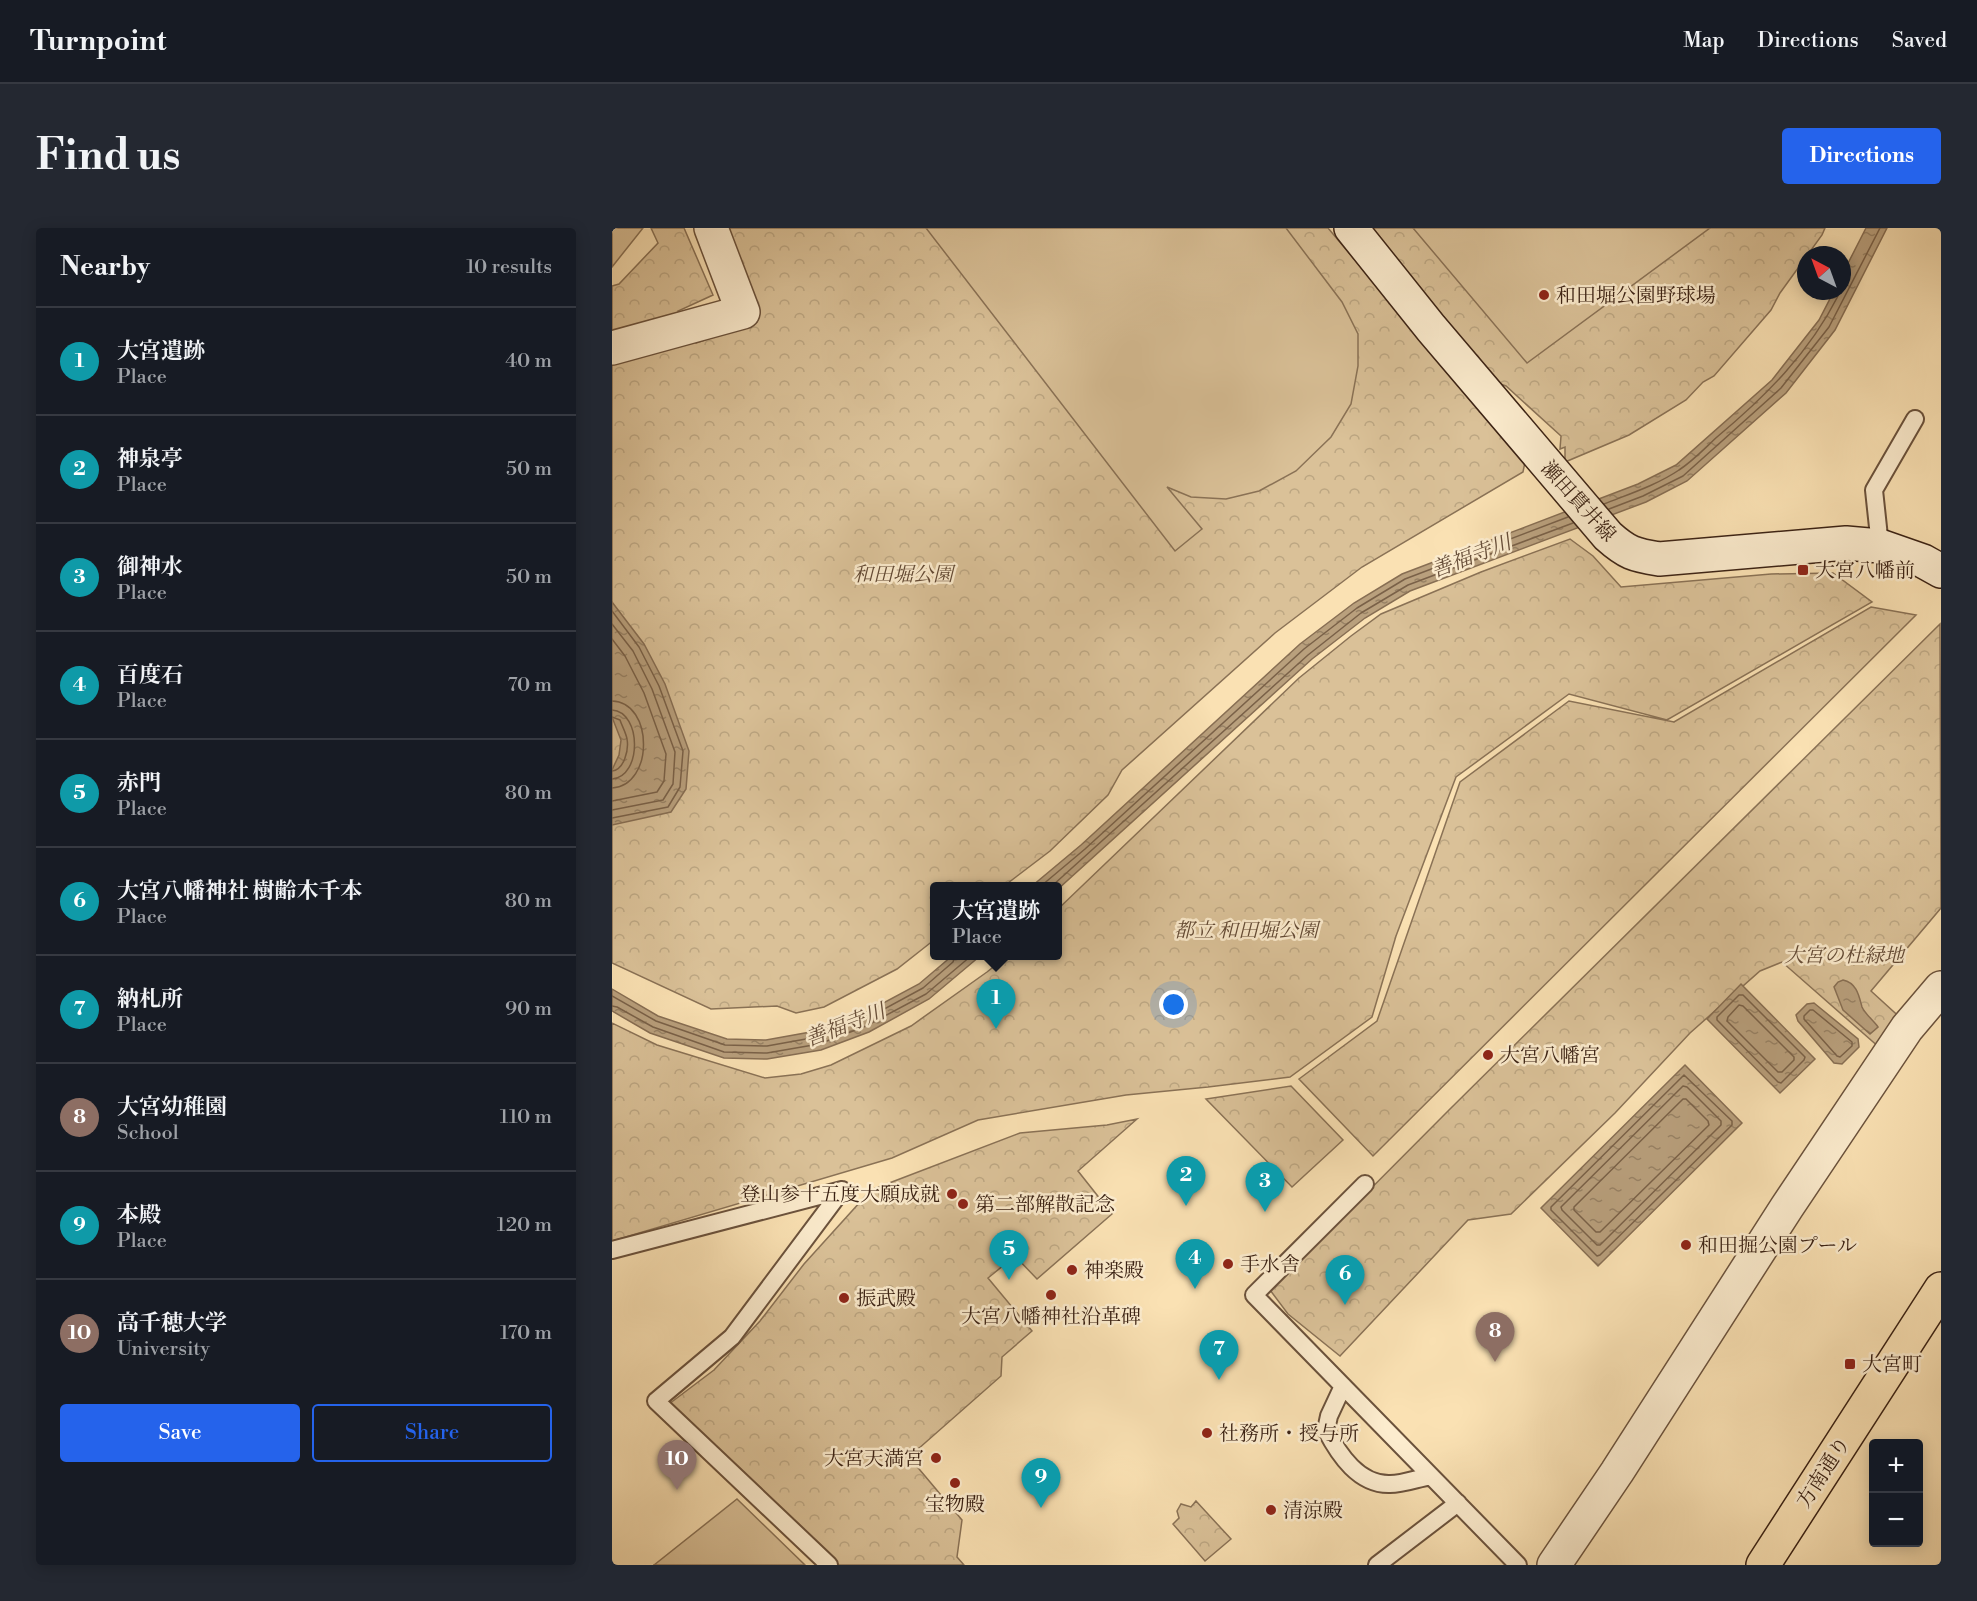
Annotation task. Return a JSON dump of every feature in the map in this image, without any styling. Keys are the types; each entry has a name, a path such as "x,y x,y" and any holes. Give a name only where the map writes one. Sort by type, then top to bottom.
{"main road":[{"name":"方南通り","path":"1763,1565 1941,1289"}],"street":[{"path":"612,348 743,312 711,228"},
{"name":"瀬田貫井線","path":"1351,228 1431,328 1563,484 1608,536 1624,550 1638,556 1659,559 1846,543 1880,546 1923,561 1941,571"},
{"path":"1554,1565 1897,1042 1941,988"}],"lane":[{"path":"1880,546 1874,490 1915,419"},
{"path":"1365,1184 1254,1295 1518,1565"},
{"path":"612,1250 842,1190 732,1337 656,1401 829,1565"},
{"path":"1343,1386 1329,1416 1326,1430 1336,1449 1362,1476 1374,1482 1390,1484 1431,1476"},
{"path":"1377,1565 1458,1503"}],"green space":[{"path":"612,228 643,228 612,267"},
{"name":"和田堀公園","path":"651,228 684,228 713,295 678,311 696,343 757,322 723,228 1328,228 1525,462 1523,472 1362,567 1275,633 1122,770 1108,795 1050,851 1009,882 930,882 930,943 897,969 824,1007 796,1013 777,1006 711,1009 612,963 612,286 619,284 658,243"},
{"path":"926,228 1286,228 1342,302 1358,334 1358,366 1351,404 1331,437 1296,471 1259,491 1226,499 1191,497 1167,487 1202,529 1175,551"},
{"path":"1371,228 1825,228 1814,246 1797,246 1797,270 1771,310 1714,376 1703,382 1686,400 1629,435 1565,462 1565,447 1560,449 1561,436 1506,386 1492,381"},
{"name":"和田堀公園野球場","path":"1413,228 1710,228 1527,363"},
{"name":"都立 和田堀公園","path":"1570,539 1593,556 1621,587 1771,574 1833,573 1872,602 1667,720 1569,694 1456,777 1396,936 1372,1017 1290,1077 1126,1095 978,1120 892,1158 612,1241 612,1023 657,1045 765,1078 801,1074 831,1065 911,1026 1002,960 1062,960 1062,905 1299,678 1381,614 1481,572"},
{"path":"1871,607 1916,615 1373,1156 1299,1079 1377,1021 1460,782 1569,701 1674,722"},
{"name":"大宮の杜緑地","path":"1940,624 1941,908 1871,991 1905,1022 1880,1048 1782,962 1760,971 1690,1033 1615,1113 1511,1214 1468,1220 1340,1356 1288,1314 1270,1290"},
{"path":"1291,1086 1343,1140 1292,1187 1206,1099"},
{"path":"1137,1119 1078,1171 1112,1214 1037,1279 1015,1256 988,1278 1032,1331 1002,1357 1001,1376 909,1457 962,1520 957,1557 964,1565 839,1565 669,1404 714,1370 760,1321 804,1264 871,1190 1020,1133 1107,1125"},
{"path":"737,1499 805,1565 654,1565"},
{"path":"1196,1501 1231,1539 1205,1561 1173,1524 1179,1518 1177,1511 1181,1504 1191,1507"}],"water":[{"path":"1866,228 1887,228 1851,299 1851,257"},
{"name":"善福寺川","path":"1829,300 1850,300 1835,330 1786,393 1687,481 1646,502 1410,591 1365,618 1312,659 1062,885 1062,882 1037,882 1081,845 1300,644 1354,603 1402,574 1638,484 1676,465 1772,380 1819,320"},
{"path":"612,602 644,644 665,684 689,751 686,789 671,812 612,825 612,770 619,755 621,740 612,717"},
{"name":"善福寺川","path":"947,960 975,960 929,999 869,1032 821,1050 767,1059 724,1058 650,1033 612,1011 612,989 658,1016 727,1039 766,1040 816,1031 861,1015 919,984"},
{"path":"1843,980 1854,987 1863,1010 1878,1027 1870,1034 1843,1010 1834,987"},
{"path":"1741,984 1815,1059 1780,1093 1707,1019"},
{"path":"1814,1003 1858,1039 1859,1047 1842,1064 1834,1063 1798,1021 1796,1015 1807,1004"},
{"path":"1685,1065 1742,1123 1598,1266 1541,1208"}],"place":[{"name":"和田堀公園野球場","path":"1544,295"},
{"name":"大宮八幡前","path":"1803,570"},
{"name":"大宮遺跡","path":"996,1029"},
{"name":"大宮八幡宮","path":"1488,1055"},
{"name":"登山参十五度大願成就","path":"952,1194"},
{"name":"第二部解散記念","path":"963,1204"},
{"name":"神泉亭","path":"1186,1206"},
{"name":"御神水","path":"1265,1212"},
{"name":"和田掘公園プール","path":"1686,1245"},
{"name":"手水舎","path":"1228,1264"},
{"name":"神楽殿","path":"1072,1270"},
{"name":"赤門","path":"1009,1280"},
{"name":"百度石","path":"1195,1289"},
{"name":"大宮八幡神社沿革碑","path":"1051,1295"},
{"name":"振武殿","path":"844,1298"},
{"name":"大宮八幡神社 樹齢木千本","path":"1345,1305"},
{"name":"大宮幼稚園","path":"1495,1362"},
{"name":"大宮町","path":"1850,1364"},
{"name":"納札所","path":"1219,1380"},
{"name":"社務所・授与所","path":"1207,1433"},
{"name":"大宮天満宮","path":"936,1458"},
{"name":"宝物殿","path":"955,1483"},
{"name":"高千穂大学","path":"677,1490"},
{"name":"本殿","path":"1041,1508"},
{"name":"清涼殿","path":"1271,1510"}]}
